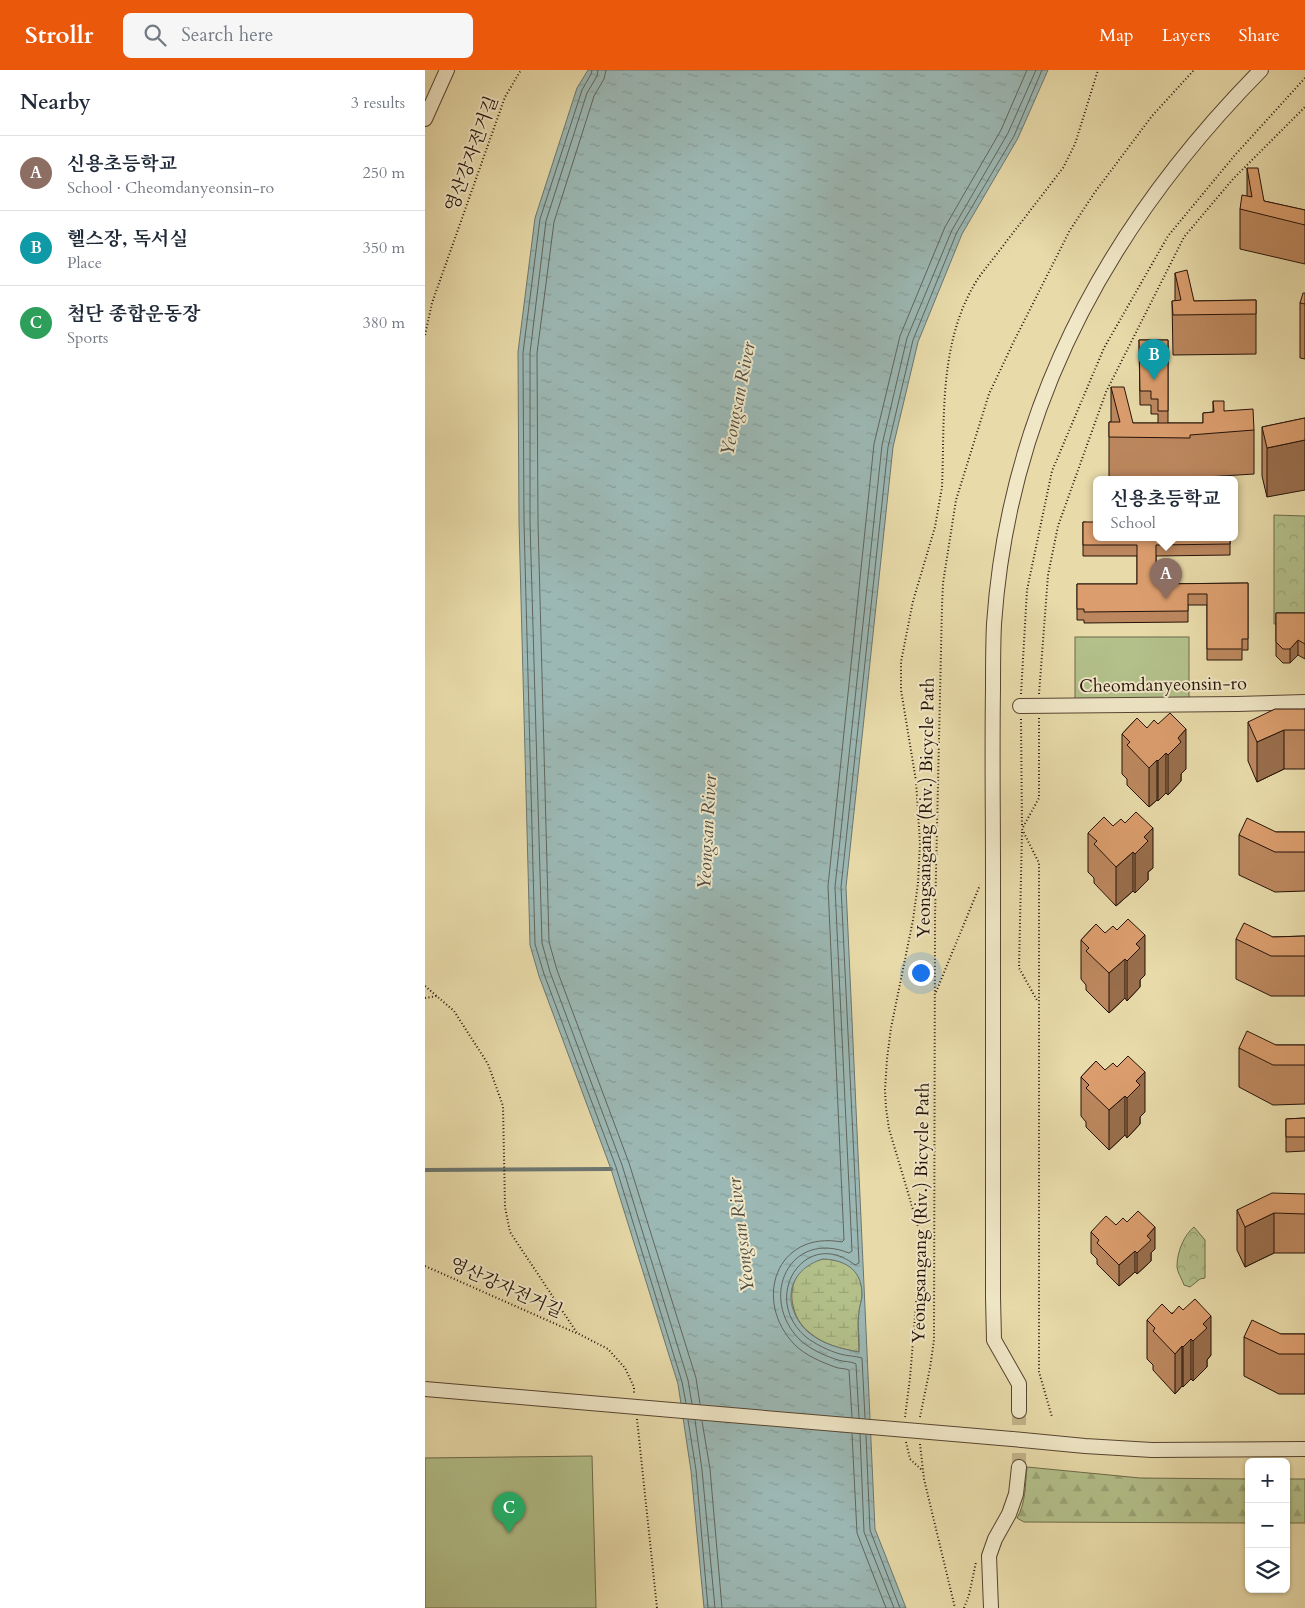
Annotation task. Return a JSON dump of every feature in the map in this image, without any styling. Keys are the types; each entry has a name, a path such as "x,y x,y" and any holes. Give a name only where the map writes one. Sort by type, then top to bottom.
{"street":[{"path":"425,120 447,70"},
{"path":"1019,1411 1019,1384 994,1340 993,1297 992,734 994,634 1000,572 1009,519 1021,468 1042,401 1065,344 1091,293 1125,235 1161,185 1242,89 1261,70"},
{"name":"Cheomdanyeonsin-ro","path":"1021,706 1305,702"},
{"path":"425,1389 1085,1446 1152,1450 1305,1449"},
{"path":"991,1608 989,1556 995,1539 1009,1514 1016,1494 1019,1467"}],"path":[{"name":"영산강자전거길","path":"425,335 432,303 505,97 521,70"},
{"path":"905,1421 921,1244 889,1129 885,1090 890,1034 913,920 918,883 920,843 916,781 901,690 903,652 913,601 935,527 940,501 945,380 951,348 961,315 972,287 1063,168 1075,144 1098,70"},
{"name":"Yeongsangang (Riv.) Bicycle Path","path":"920,1418 930,1368 935,1322 935,994 942,606 943,583 956,500 989,394 1025,316 1070,230 1110,170 1152,116 1194,70"},
{"path":"1039,1003 1019,968 1022,829 1022,646 1027,590 1052,471 1104,348 1169,236 1235,155 1305,78"},
{"path":"1022,829 1039,798 1039,705 1048,575 1058,526 1106,392 1184,237 1233,179 1305,107"},
{"path":"1022,829 1039,863 1039,1372 1052,1417"},
{"path":"935,994 982,880"},
{"path":"425,986 454,1011 489,1064 503,1106 505,1207 510,1232 577,1333 608,1349 625,1368 634,1387 635,1397"},
{"path":"425,998 437,996"},
{"name":"영산강자전거길","path":"425,1266 577,1333"},
{"path":"637,1416 657,1608"},
{"path":"905,1437 910,1458 923,1471"},
{"path":"920,1441 923,1471 955,1608"}],"green space":[{"path":"1274,515 1305,516 1305,624 1274,624"},
{"path":"1075,637 1189,637 1189,699 1075,699"},
{"path":"1194,1227 1205,1240 1205,1278 1200,1279 1190,1287 1184,1285 1178,1271 1177,1261 1184,1239"},
{"path":"823,1259 847,1265 857,1274 860,1280 862,1297 858,1323 859,1352 821,1341 803,1327 794,1311 792,1293 793,1284 797,1276 807,1265"},
{"path":"592,1456 596,1608 425,1608 425,1458"},
{"path":"1027,1467 1140,1478 1245,1479 1245,1523 1024,1522 1017,1518 1024,1500"},
{"path":"1290,1479 1305,1479 1305,1523 1290,1523"}],"water":[{"name":"Yeongsan River","path":"588,70 1048,70 1018,138 962,234 918,342 893,447 846,887 875,1529 906,1608 704,1608 691,1471 678,1384 611,1169 539,976 530,945 519,522 518,352 535,218 577,88","holes":["823,1259 847,1265 857,1274 860,1281 862,1297 858,1318 859,1352 819,1340 799,1322 794,1312 791,1301 795,1280 811,1264"]}],"building":[{"path":"1247,168 1258,168 1264,201 1305,210 1305,225 1240,209 1242,195 1252,197"},
{"path":"1187,270 1194,301 1256,300 1256,314 1173,315 1172,301 1181,300 1175,273"},
{"path":"1303,293 1305,293 1305,304 1300,303"},
{"path":"1139,340 1168,340 1168,411 1158,411 1158,399 1151,399 1151,391 1140,391"},
{"path":"1111,387 1124,387 1133,423 1203,423 1203,413 1214,412 1213,401 1224,401 1224,411 1253,409 1254,430 1190,435 1190,438 1109,437 1109,422 1120,422"},
{"path":"1305,418 1305,440 1267,448 1262,427"},
{"path":"1083,522 1093,522 1093,541 1230,541 1230,544 1156,545 1156,584 1248,583 1248,639 1242,639 1242,649 1207,649 1207,594 1188,594 1188,611 1084,612 1084,609 1077,609 1077,584 1137,584 1137,545 1083,545"},
{"path":"1276,613 1305,613 1305,644 1298,640 1290,649 1283,649 1276,642"},
{"path":"1275,709 1305,709 1305,730 1284,730 1257,742 1248,722"},
{"path":"1170,713 1186,729 1178,738 1181,742 1168,755 1166,753 1149,768 1127,745 1130,742 1122,734 1137,718 1147,728 1154,720 1158,724"},
{"path":"1136,812 1153,828 1144,837 1148,841 1135,854 1133,852 1116,867 1094,844 1097,841 1088,833 1104,817 1113,826 1121,819 1125,823"},
{"path":"1247,818 1276,832 1305,832 1305,852 1275,852 1239,835"},
{"path":"1128,919 1145,935 1136,944 1140,948 1127,961 1125,959 1109,973 1086,951 1089,948 1081,940 1096,924 1105,933 1113,926 1117,930"},
{"path":"1244,923 1273,937 1305,936 1305,956 1271,956 1236,939"},
{"path":"1247,1031 1276,1045 1305,1045 1305,1065 1273,1065 1239,1048"},
{"path":"1128,1056 1145,1072 1136,1081 1140,1085 1127,1098 1125,1096 1109,1110 1086,1088 1089,1085 1081,1077 1096,1061 1105,1070 1113,1063 1117,1067"},
{"path":"1305,1118 1305,1137 1286,1137 1286,1119"},
{"path":"1272,1193 1305,1194 1305,1214 1274,1213 1245,1227 1237,1210"},
{"path":"1138,1211 1155,1227 1147,1236 1151,1240 1137,1253 1135,1251 1119,1265 1097,1243 1099,1240 1091,1232 1106,1216 1116,1225 1123,1218 1127,1222"},
{"path":"1195,1299 1211,1316 1203,1324 1207,1328 1193,1341 1191,1339 1182,1346 1175,1354 1153,1331 1155,1328 1147,1320 1162,1304 1172,1314 1179,1306 1183,1310"},
{"path":"1252,1320 1281,1334 1305,1334 1305,1354 1279,1354 1244,1337"}],"waterway":[{"path":"425,1170 611,1169"}],"tunnel":[{"path":"1019,1411 1019,1467"}],"place":[{"name":"헬스장, 독서실","path":"1154,380"},
{"name":"신용초등학교","path":"1166,599"},
{"name":"첨단 종합운동장","path":"509,1533"}]}
